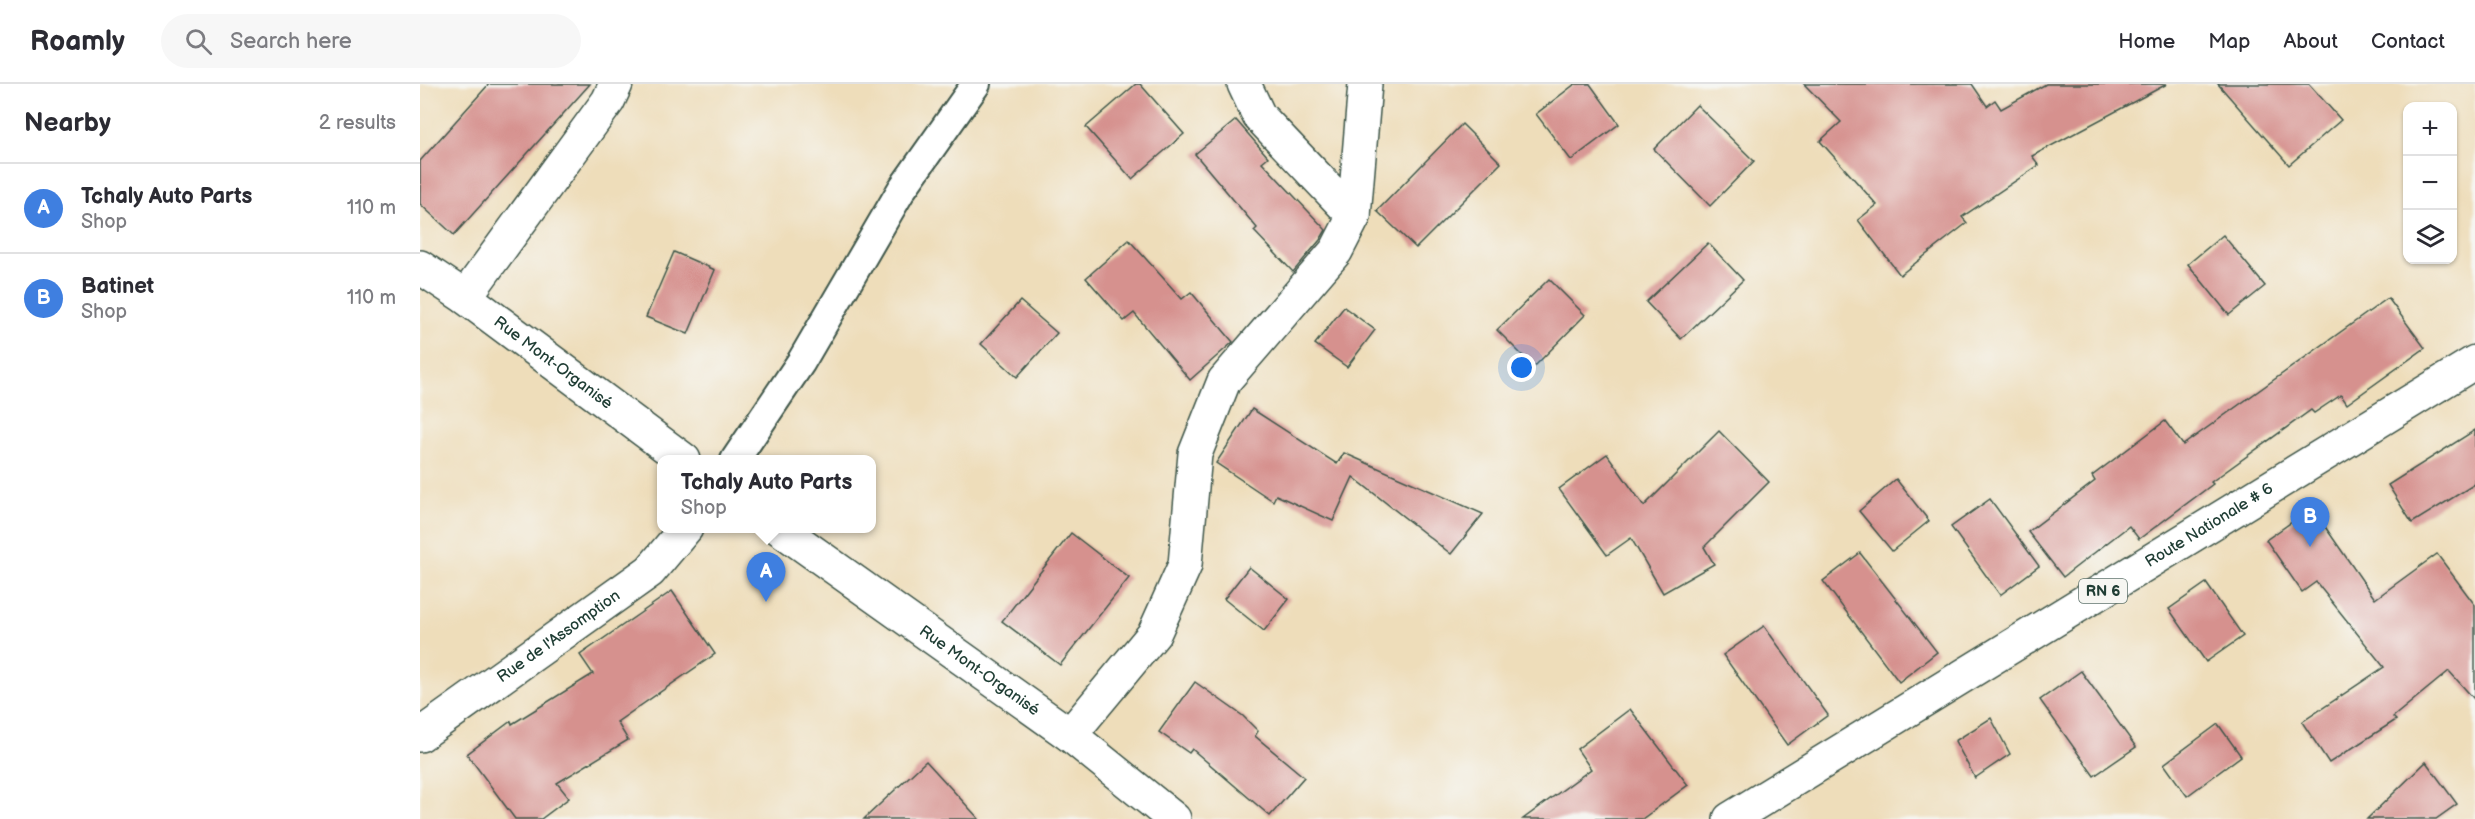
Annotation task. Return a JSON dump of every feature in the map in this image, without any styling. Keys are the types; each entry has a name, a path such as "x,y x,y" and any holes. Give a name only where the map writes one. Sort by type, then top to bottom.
{"main road":[{"path":"465,297 608,101 616,84"},
{"path":"1244,84 1259,116 1354,216"},
{"path":"1070,735 1154,634 1185,565 1195,454 1224,381 1336,251 1354,216 1365,84"},
{"name":"Rue Mont-Organisé","path":"420,267 465,297 679,455"},
{"name":"Route Nationale # 6","path":"1730,819 2475,362"},
{"name":"Rue de l'Assomption","path":"420,735 650,571 682,533"},
{"name":"Rue Mont-Organisé","path":"786,533 1070,735 1174,819"}],"lane":[{"path":"738,455 801,362 902,189 976,84"}],"building":[{"path":"489,84 590,84 454,235 420,204 420,161"},
{"path":"1136,84 1140,84 1184,134 1132,179 1086,127"},
{"path":"1575,84 1590,84 1619,124 1571,160 1536,114"},
{"path":"1804,84 1972,84 1987,106 1995,100 2001,109 2046,84 2167,84 2032,156 2039,165 1962,217 1967,223 1900,275 1858,220 1877,205 1820,141 1841,122"},
{"path":"2218,84 2309,84 2341,120 2289,165"},
{"path":"1697,105 1754,161 1710,206 1654,149"},
{"path":"1236,120 1268,157 1262,162 1326,230 1293,272 1254,231 1257,228 1195,154"},
{"path":"1462,124 1501,163 1416,248 1377,211"},
{"path":"2223,235 2265,286 2229,315 2188,264"},
{"path":"1129,240 1182,299 1191,292 1233,342 1190,380 1134,313 1124,321 1086,278"},
{"path":"1708,243 1743,280 1681,339 1646,302"},
{"path":"674,252 715,270 688,334 646,317"},
{"path":"1549,279 1585,315 1534,367 1497,330"},
{"path":"2388,298 2425,348 2347,404 2341,395 2314,413 2311,410 2211,482 2213,484 2139,539 2129,526 2063,577 2028,532 2095,481 2092,476 2165,421 2183,445"},
{"path":"1020,301 1057,333 1017,377 981,344"},
{"path":"1344,307 1375,330 1347,367 1315,344"},
{"path":"1252,409 1337,464 1344,453 1483,514 1451,554 1353,477 1333,521 1276,495 1273,501 1216,463"},
{"path":"2475,430 2475,484 2412,523 2388,485"},
{"path":"1719,431 1769,482 1704,547 1714,564 1663,593 1631,538 1607,555 1559,489 1607,454 1644,506"},
{"path":"1896,479 1929,521 1892,551 1859,511"},
{"path":"1990,499 2039,566 2000,595 1951,527"},
{"path":"2312,508 2375,599 2437,554 2475,605 2475,700 2449,671 2393,717 2396,720 2329,763 2302,722 2384,667 2316,582 2302,592 2266,540"},
{"path":"1071,533 1129,578 1060,665 1002,621"},
{"path":"1860,553 1937,652 1899,682 1823,581"},
{"path":"1249,567 1289,599 1264,631 1224,599"},
{"path":"2206,583 2243,636 2206,662 2169,609"},
{"path":"672,591 715,654 617,722 628,740 557,783 569,798 541,819 515,819 467,754 511,721 512,724 593,674 580,655"},
{"path":"1764,626 1828,715 1787,745 1723,655"},
{"path":"2081,671 2136,747 2094,776 2040,700"},
{"path":"1195,682 1243,716 1258,731 1255,736 1304,777 1270,816 1192,749 1189,753 1159,732"},
{"path":"1630,709 1688,785 1642,819 1523,819 1591,769 1577,749"},
{"path":"1991,718 2010,754 1975,778 1955,741"},
{"path":"2218,724 2241,756 2187,796 2164,764"},
{"path":"926,761 979,819 864,819"},
{"path":"2426,762 2457,804 2436,819 2367,819"}],"place":[{"name":"Batinet","path":"2310,547"},
{"name":"Tchaly Auto Parts","path":"766,602"}]}
